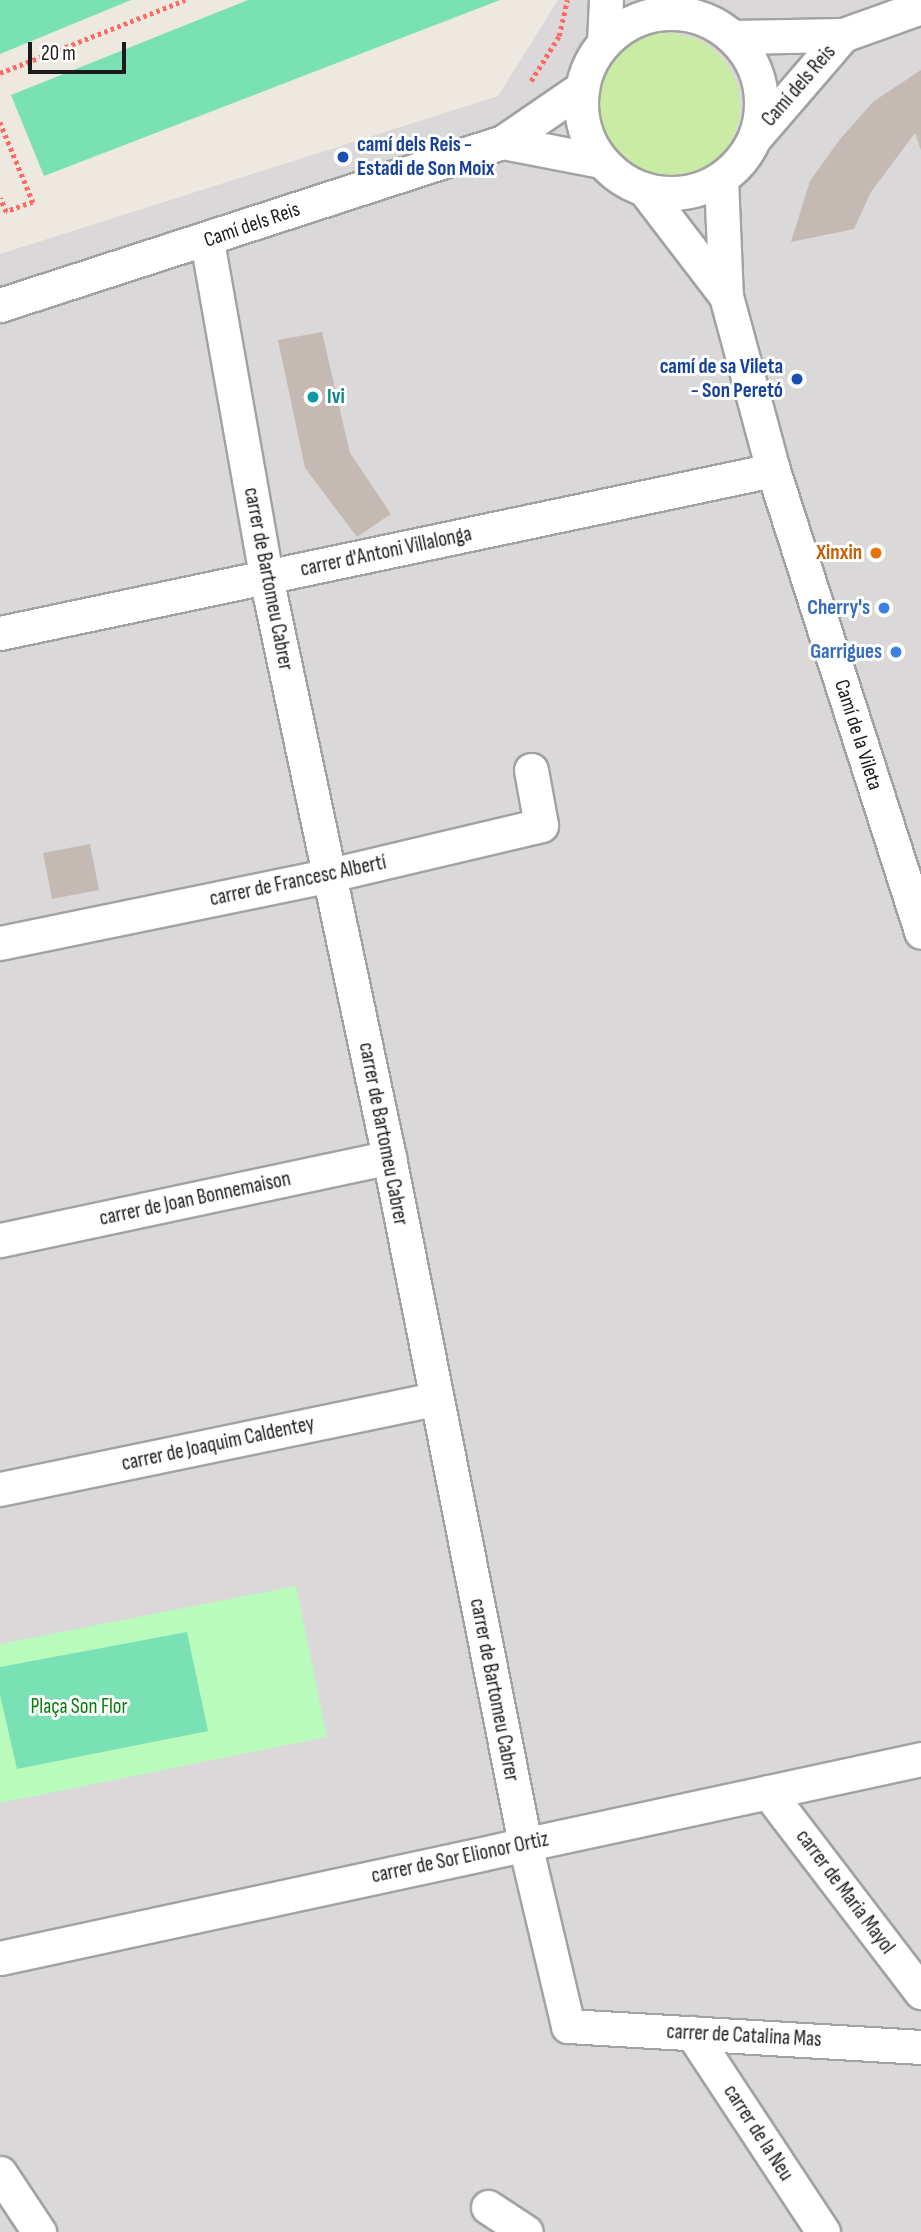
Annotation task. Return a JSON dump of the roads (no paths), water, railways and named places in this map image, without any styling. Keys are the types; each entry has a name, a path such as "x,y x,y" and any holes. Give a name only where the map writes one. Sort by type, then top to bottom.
{"street":[{"path":"604,42 621,27 663,13 688,14 713,20 749,56 760,82 762,110 755,136 741,161 721,179 696,191 669,194 643,189 601,161 587,138 581,113 582,88 604,42 606,0"},
{"name":"Camí dels Reis","path":"713,20 843,35 921,7"},
{"name":"Camí dels Reis","path":"755,136 843,35"},
{"name":"Camí dels Reis","path":"0,304 207,241 503,142 582,88"},
{"name":"Camí dels Reis","path":"503,142 601,161"},
{"name":"Camí de la Vileta","path":"721,179 726,296 773,470 921,932"},
{"name":"Camí de la Vileta","path":"643,189 726,296"},
{"name":"carrer de Bartomeu Cabrer","path":"207,241 266,577 389,1157 525,1844 568,2026"},
{"name":"carrer d'Antoni Villalonga","path":"0,633 773,470"},
{"name":"carrer de Francesc Albertí","path":"0,943 330,876 541,825 531,770"},
{"name":"carrer de Joan Bonnemaison","path":"0,1240 389,1157"},
{"name":"carrer de Joaquim Caldentey","path":"0,1489 435,1399"},
{"name":"carrer de Sor Elionor Ortiz","path":"0,1958 921,1759"},
{"name":"carrer de Maria Mayol","path":"768,1792 921,1992"},
{"name":"carrer de Catalina Mas","path":"568,2026 921,2047"},
{"name":"carrer de la Neu","path":"692,2033 823,2232"},
{"path":"0,2173 39,2232"},
{"path":"488,2207 526,2232"}],"place":[{"name":"camí dels Reis - Estadi de Son Moix","path":"343,157"},
{"name":"camí de sa Vileta - Son Peretó","path":"797,379"},
{"name":"Ivi","path":"313,397"},
{"name":"Xinxin","path":"876,553"},
{"name":"Cherry's","path":"884,608"},
{"name":"Garrigues","path":"896,652"}],"park label":[{"name":"Plaça Son Flor","path":"79,1707"}]}
